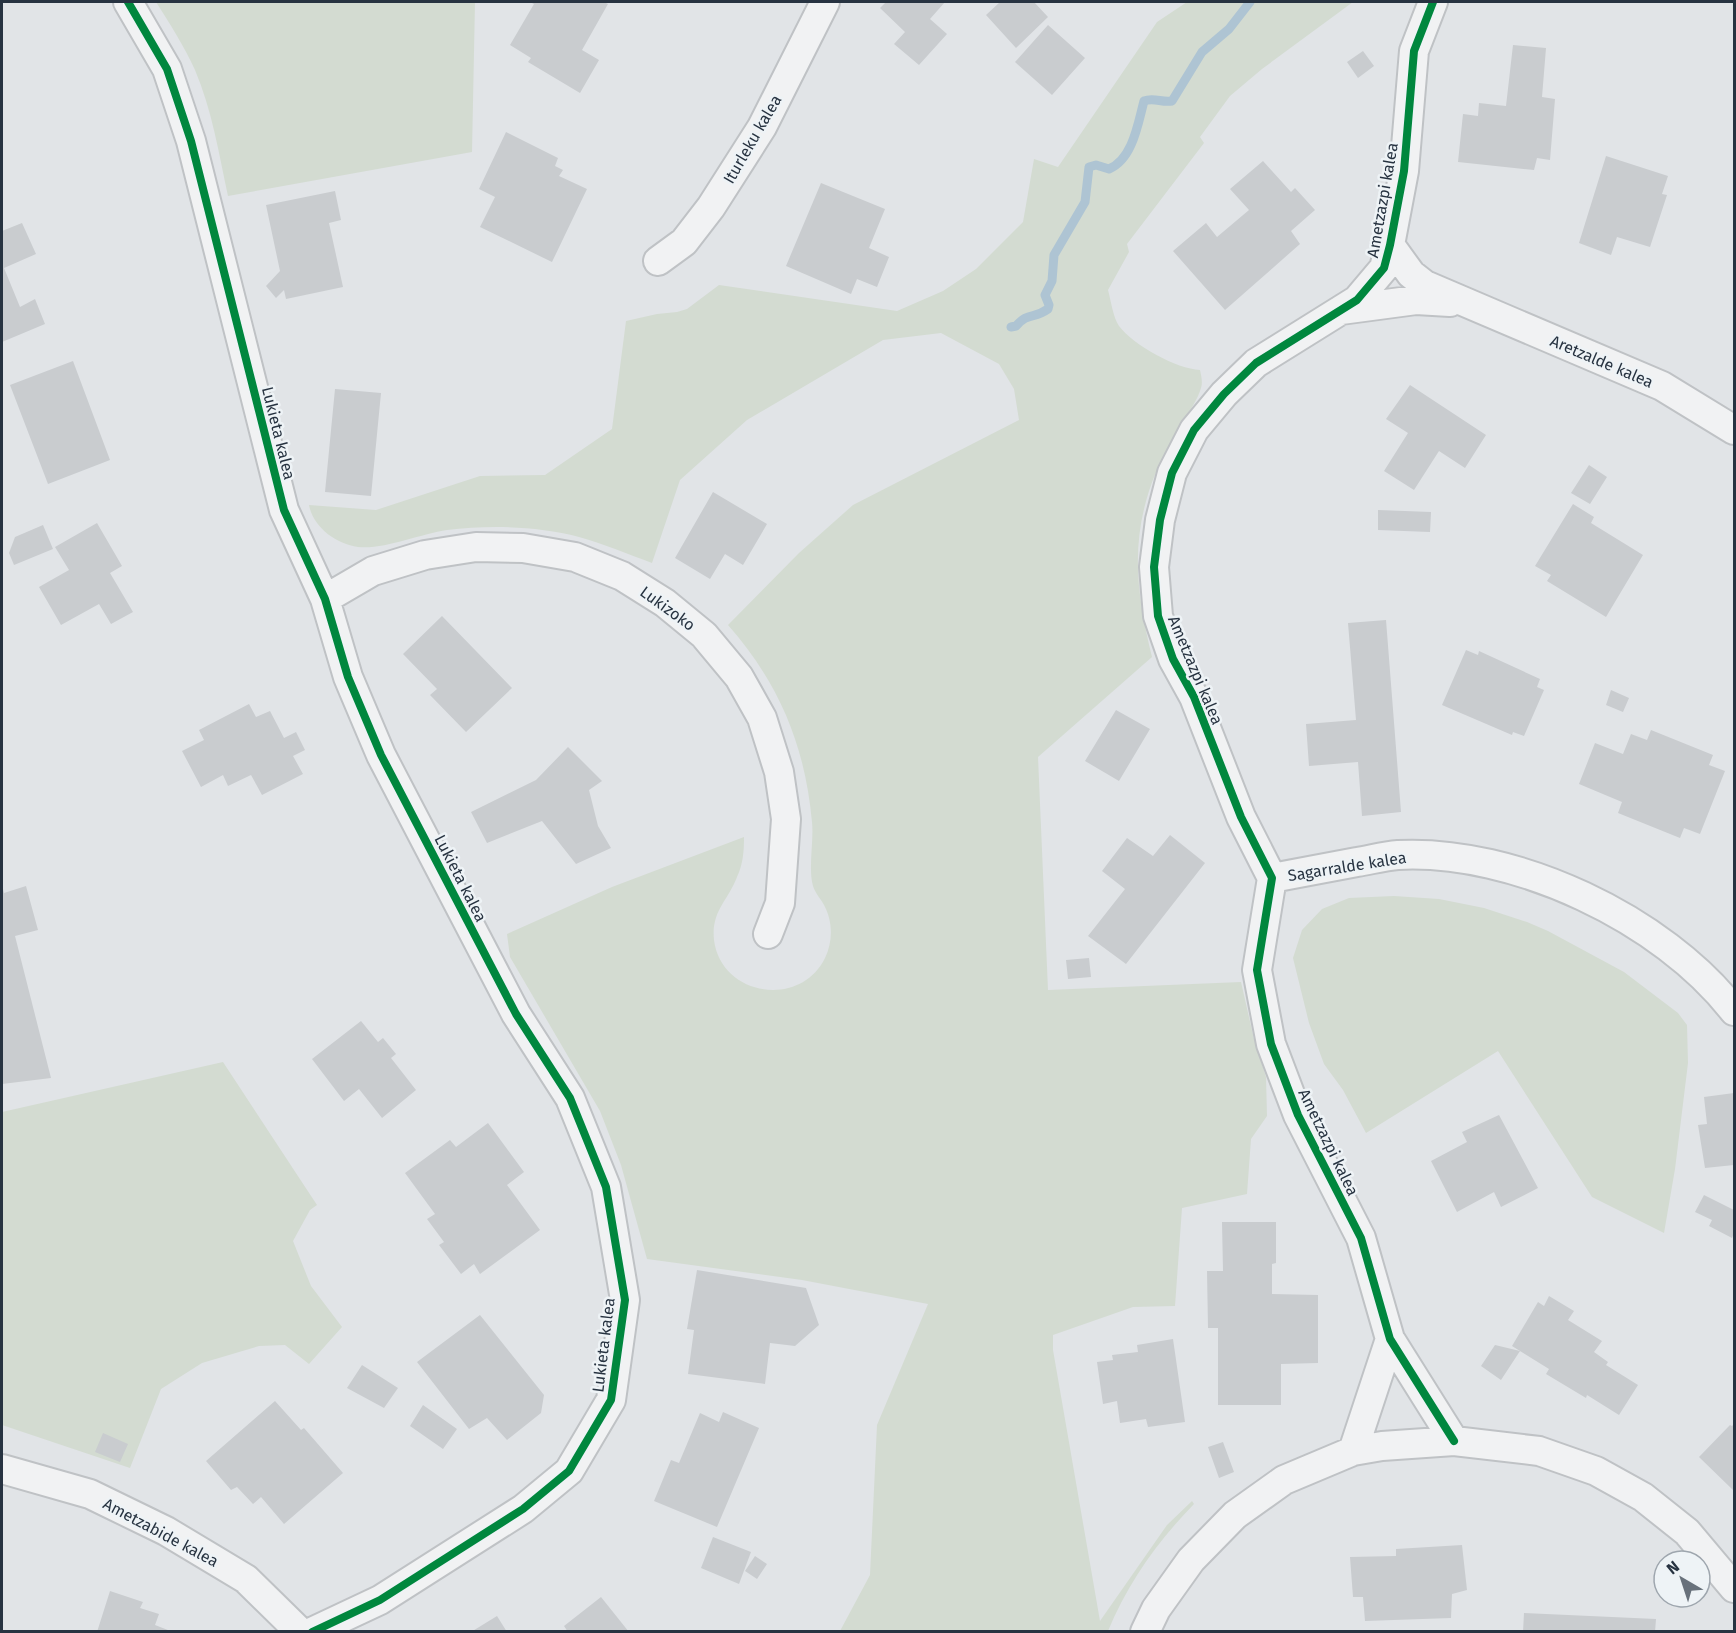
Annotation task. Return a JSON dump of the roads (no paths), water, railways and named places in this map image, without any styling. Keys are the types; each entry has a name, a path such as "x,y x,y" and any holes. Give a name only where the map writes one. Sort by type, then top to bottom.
{"street":[{"name":"Lukieta kalea","path":"128,2 167,69 191,141 284,510 325,599 348,677 381,755 516,1014 570,1098 606,1186 625,1300 611,1400 569,1471 523,1509 380,1600 312,1632"},
{"name":"Iturleku kalea","path":"658,261 684,242 711,207 762,127 825,2"},
{"name":"Ametzazpi kalea","path":"1433,2 1414,51 1404,171 1384,268 1357,300 1256,363 1224,394 1194,430 1172,473 1160,520 1154,567 1158,616 1173,659 1194,697 1241,818 1272,878 1257,970 1271,1044 1298,1115 1361,1238 1390,1339 1454,1441"},
{"name":"Aretzalde kalea","path":"1390,245 1411,274 1425,285 1662,386 1734,430"},
{"name":"Aretzalde kalea","path":"1340,310 1416,300 1464,303"},
{"name":"Lukizoko","path":"325,599 373,571 424,555 477,547 523,548 575,557 622,576 665,603 704,634 739,677 762,718 779,772 786,829 780,903 768,934"},
{"name":"Sagarralde kalea","path":"1272,878 1396,855 1447,856 1532,874 1612,910 1683,958 1716,988 1734,1011"},
{"path":"1353,1451 1390,1339"},
{"path":"1145,1632 1156,1609 1191,1560 1234,1515 1284,1480 1353,1451 1382,1446 1454,1441 1539,1451 1596,1472 1643,1497 1687,1532 1734,1588"},
{"name":"Ametzabide kalea","path":"2,1469 90,1494 166,1532 246,1579 300,1632"},
{"name":"Lukieta kalea","path":"359,1632 380,1600"}],"waterway":[{"path":"1011,327 1048,309 1049,305 1045,295 1052,281 1054,255 1085,202 1089,167 1096,165 1109,169 1124,157 1137,130 1144,101 1172,101 1202,52 1229,29 1250,2"}]}
